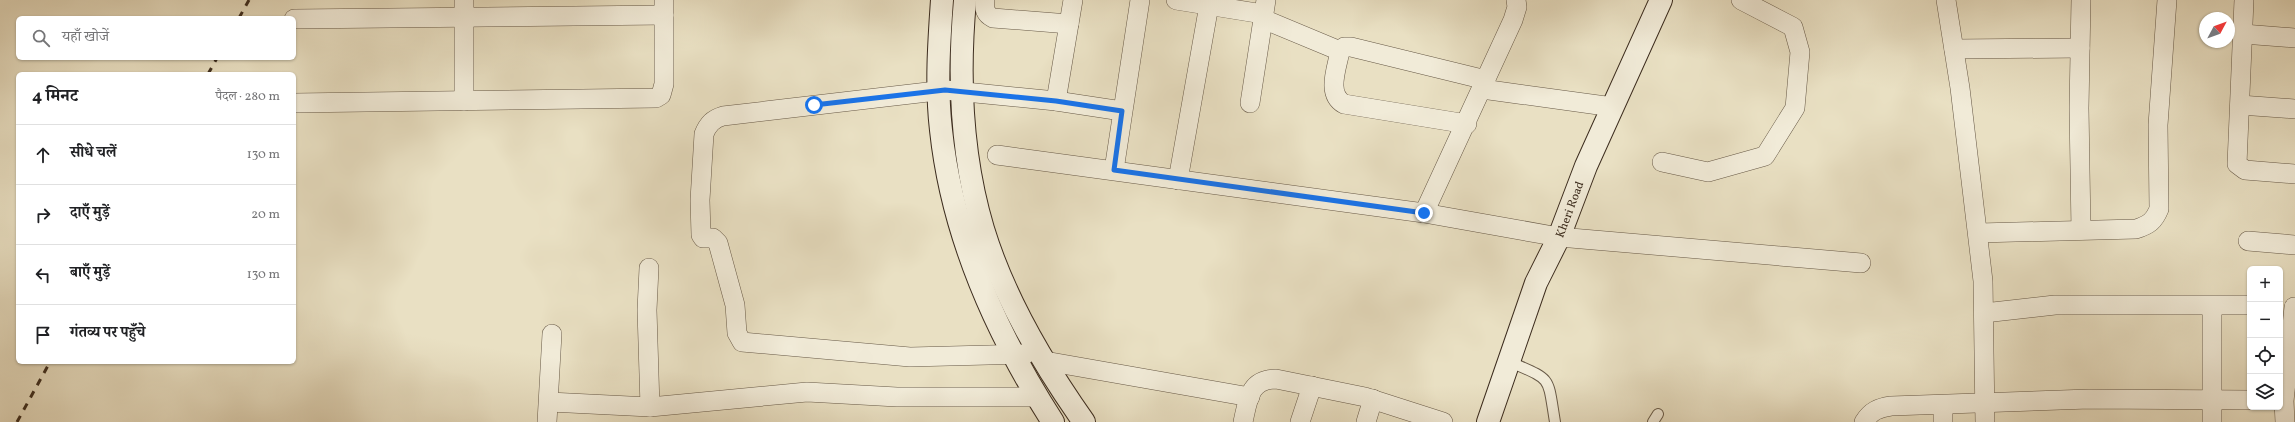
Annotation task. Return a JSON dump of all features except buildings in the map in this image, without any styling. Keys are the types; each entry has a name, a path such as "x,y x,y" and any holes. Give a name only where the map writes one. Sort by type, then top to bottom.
{"street":[{"path":"942,0 950,90 983,229 1013,301 1031,355 1037,397 1054,422"},
{"path":"950,90 961,48 965,0"},
{"path":"985,0 985,12 988,16 993,18 1069,24"},
{"path":"1056,101 1073,0"},
{"path":"1114,170 1140,0"},
{"path":"1176,0 1209,6 1264,11 1340,51"},
{"path":"1424,213 1467,124 1513,20 1517,7 1516,0"},
{"name":"Kheri Road","path":"1488,422 1536,283 1559,237 1586,166 1661,0"},
{"path":"1662,162 1708,172 1765,156 1795,108 1800,52 1793,27 1741,0"},
{"path":"1946,0 1979,233 1984,313 1985,413"},
{"path":"2081,0 2079,108 2081,230"},
{"path":"1979,233 2136,229 2147,225 2155,219 2159,209 2158,125 2167,0"},
{"path":"2244,0 2237,158 2240,168 2295,174"},
{"path":"1178,180 1209,6"},
{"path":"296,19 464,9 664,8 664,84 662,95 656,98 296,103"},
{"path":"464,9 464,101"},
{"path":"1250,104 1264,11"},
{"path":"2243,34 2295,38"},
{"path":"1467,124 1344,104 1338,101 1333,90 1340,51 1344,47 1351,47 1484,85 1612,107"},
{"path":"1954,49 2080,48"},
{"path":"1122,111 1056,101 950,90 730,115 715,119 708,125 704,134 702,149 700,200 701,235 703,238 713,238 718,243 735,305 737,333 742,342 749,344 864,351 910,357 1031,355 1250,397"},
{"path":"2240,105 2295,109"},
{"path":"997,155 1424,213 1559,237 1862,263"},
{"path":"2248,241 2295,245"},
{"path":"649,268 647,310 650,407"},
{"path":"1984,313 2055,305 2247,305"},
{"path":"2212,306 2212,422"},
{"path":"2285,422 2290,306"},
{"path":"547,422 552,334"},
{"path":"1031,355 1084,422"},
{"path":"1243,422 1250,397 1258,383 1266,379 1312,386 1373,399 1443,422"},
{"path":"1300,422 1312,386"},
{"path":"549,402 650,407 807,392 905,397 1037,397"},
{"path":"1366,422 1373,399"},
{"path":"1864,422 1870,413 1880,408 1943,413 1985,413 2089,400 2247,400"}],"lane":[{"path":"1508,361 1541,376 1547,381 1552,398 1555,422"}],"railway":[{"path":"240,16 249,0"},
{"path":"209,72 216,60"},
{"path":"17,422 49,364"}],"route":[{"path":"814,105 945,90 1056,101 1122,111 1114,170 1424,213"}]}
